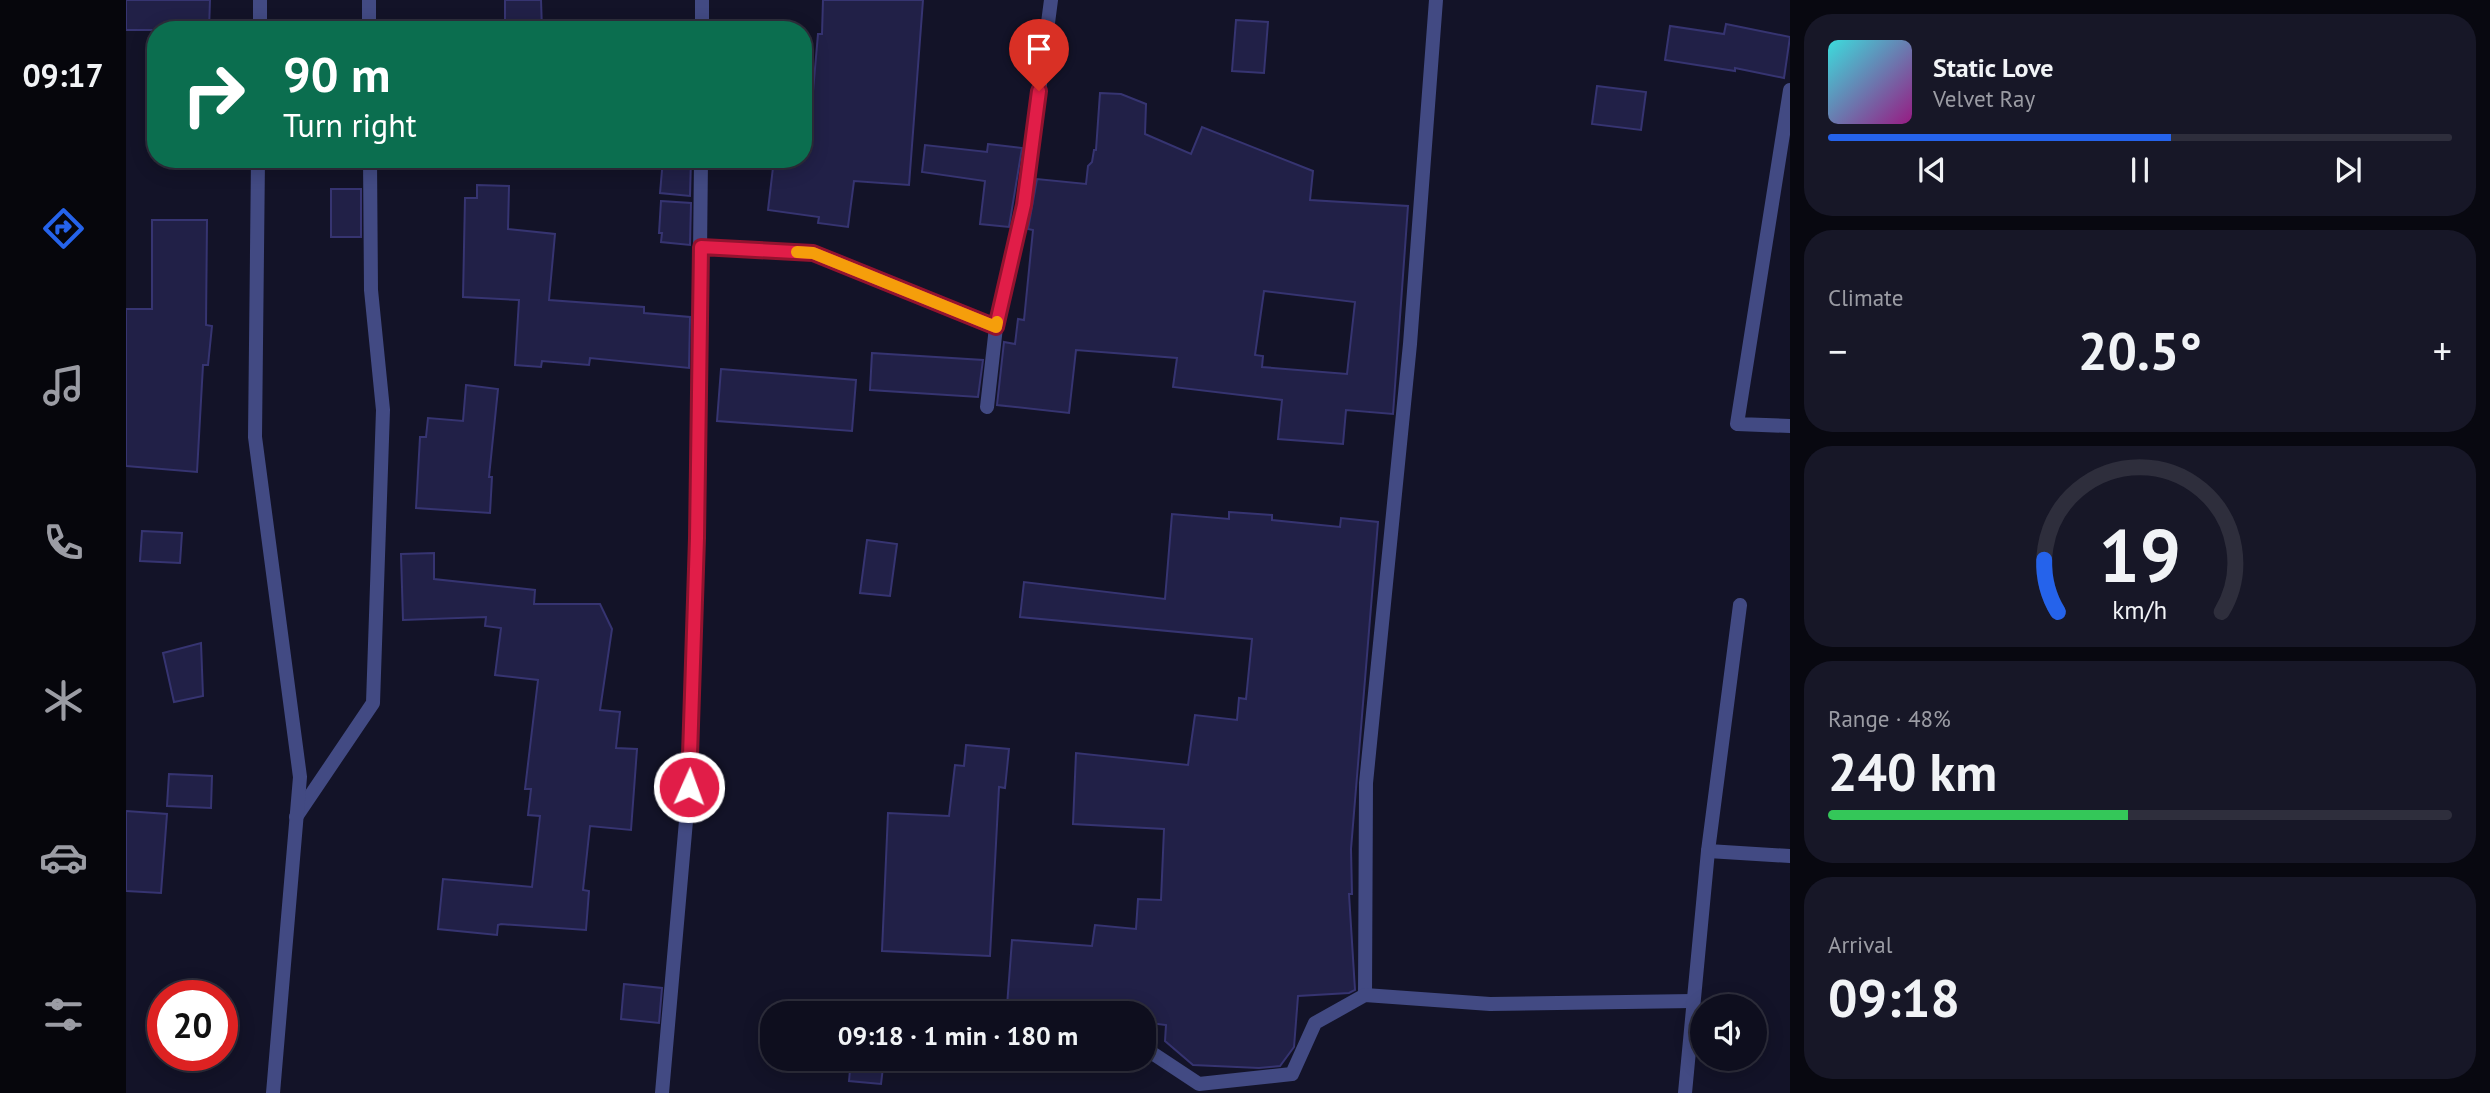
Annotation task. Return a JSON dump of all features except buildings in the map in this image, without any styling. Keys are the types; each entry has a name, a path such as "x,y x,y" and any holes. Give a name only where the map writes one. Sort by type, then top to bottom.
{"street":[{"path":"260,0 260,21"},
{"path":"369,0 369,21"},
{"path":"702,0 702,21"},
{"path":"987,407 996,327 1024,205 1051,0"},
{"path":"1365,995 1366,783 1410,344 1436,0"},
{"path":"1790,90 1737,424 1790,426"},
{"path":"258,168 255,437 300,777 273,1093"},
{"path":"296,817 373,703 383,410 371,290 370,168"},
{"path":"663,1093 689,787 697,538 701,168"},
{"path":"701,247 813,253 996,327"},
{"path":"1694,994 1707,851 1740,605"},
{"path":"1707,851 1790,856"},
{"path":"1156,1056 1199,1084 1292,1074 1315,1023 1365,995 1490,1004 1690,1001"},
{"path":"1685,1093 1690,1036"}],"slow traffic":[{"path":"797,252 813,253 996,327 997,322"}],"route":[{"path":"689,787 697,538 701,247 813,253 996,327 1024,205 1039,91"}]}
